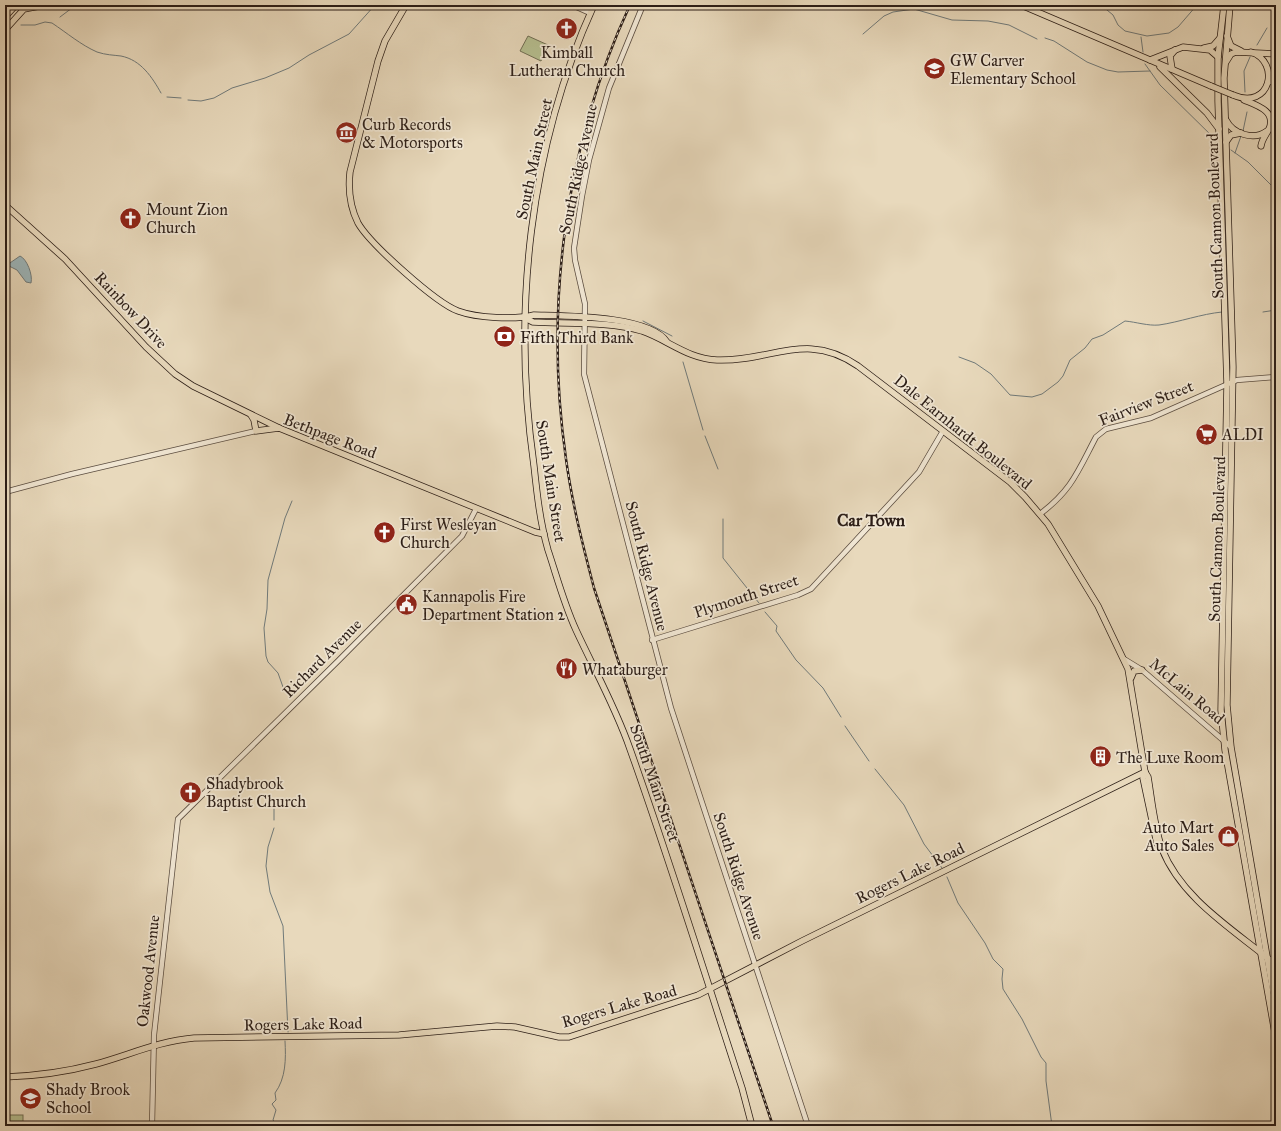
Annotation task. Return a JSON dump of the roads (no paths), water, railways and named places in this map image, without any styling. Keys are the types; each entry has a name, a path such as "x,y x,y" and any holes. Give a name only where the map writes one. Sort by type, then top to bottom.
{"main road":[{"path":"5,17 16,5"},
{"path":"32,5 42,6"},
{"name":"Dale Earnhardt Boulevard","path":"406,5 382,50 353,158 349,190 354,213 368,237 432,296 447,306 471,315 525,318 534,316 586,318 630,322 651,330 664,338 667,342"},
{"name":"South Main Street","path":"594,5 563,85 544,161 532,229 525,318 527,405 532,455 544,534 570,615 629,744 746,1100 752,1126"},
{"path":"1021,5 1266,110 1270,118 1269,128 1261,146"},
{"name":"South Cannon Boulevard","path":"1224,5 1218,58 1219,129 1230,383"},
{"name":"South Cannon Boulevard","path":"1230,5 1224,66 1230,383 1227,531 1221,695 1224,740 1257,931 1276,1009"},
{"path":"5,30 24,9 42,6"},
{"path":"1227,30 1231,46 1243,51 1276,54"},
{"path":"1149,60 1183,47 1202,48 1213,46 1220,37"},
{"path":"1202,48 1212,51 1218,58"},
{"path":"1172,69 1170,56 1175,49"},
{"path":"1224,66 1231,54 1243,51"},
{"path":"1235,96 1246,98 1257,97 1266,91 1270,82 1270,72 1266,63 1260,56 1250,52"},
{"path":"1156,63 1211,117 1219,129"},
{"path":"1225,115 1229,125 1243,134"},
{"path":"1226,143 1231,135 1243,134 1259,136 1269,128"},
{"name":"Rainbow Drive","path":"5,205 65,259 146,347 171,370 193,386 279,428"},
{"name":"Dale Earnhardt Boulevard","path":"525,318 533,322 610,326 643,332 667,342 693,356 716,360 732,360 799,349 815,349 836,353 858,366 1010,482 1040,514 1074,565 1124,659 1131,678 1145,772 1148,777 1160,841 1172,869 1202,904 1246,940 1276,969"},
{"path":"610,326 628,325 630,322"},
{"path":"251,414 257,430"},
{"path":"257,430 258,418"},
{"name":"Bethpage Road","path":"257,430 279,428 476,509 535,532 544,534"},
{"name":"South Cannon Boulevard","path":"1227,531 1227,705 1231,747 1252,865 1276,1039"},
{"path":"1131,678 1134,671 1142,670"},
{"name":"Dale Earnhardt Boulevard","path":"1145,772 1143,778 1157,845 1166,864 1178,882 1196,902 1276,965"},
{"name":"Rogers Lake Road","path":"5,1077 35,1075 77,1069 171,1040 194,1038 399,1036 496,1026 515,1027 559,1037 569,1037 685,1000 710,989 754,965 1091,797 1145,772"},
{"path":"1242,845 1248,861 1252,865"},
{"path":"1246,940 1253,939 1257,931"}],"street":[{"path":"572,5 590,13"},
{"name":"South Ridge Avenue","path":"643,5 609,88 598,125 582,196 574,257 584,297 586,318 584,367 585,384 652,640 679,735 808,1126"},
{"path":"1270,82 1276,68"},
{"name":"Fairview Street","path":"1040,514 1055,503 1067,491 1096,437 1102,431 1151,418 1242,379 1276,377"},
{"name":"Bethpage Road","path":"5,492 72,474 257,430"},
{"name":"Plymouth Street","path":"652,640 798,595 811,589 919,472 943,431"},
{"name":"Richard Avenue","path":"178,819 462,536 476,509"},
{"name":"McLain Road","path":"1124,659 1142,670 1231,747"},
{"name":"Oakwood Avenue","path":"152,1126 154,1045 178,819"}],"water":[{"path":"20,256 25,260 29,268 31,283 26,282 17,270 7,265"}],"waterway":[{"path":"60,17 76,5"},
{"path":"188,100 201,101 214,98 232,88 265,78 289,68 309,55 349,34 375,5"},
{"path":"1101,5 1113,15 1118,25 1125,31 1147,36 1169,33 1178,27 1197,5"},
{"path":"863,34 884,16 893,12 914,9 952,20 988,21 1009,25 1037,39"},
{"path":"21,25 35,25 45,22 52,23 97,52 128,58 140,65 145,70 161,93"},
{"path":"1257,45 1267,28"},
{"path":"1141,37 1143,52"},
{"path":"1045,38 1054,41 1087,62 1107,70 1118,72 1150,71"},
{"path":"1245,92 1244,71 1250,57"},
{"path":"1145,64 1160,85 1216,140"},
{"path":"167,97 181,98"},
{"path":"1243,131 1247,112"},
{"path":"1235,153 1241,136"},
{"path":"1231,150 1248,162 1276,190"},
{"path":"1263,312 1276,310"},
{"path":"959,357 975,363 991,374 1010,395 1032,397 1042,394 1058,382 1063,376 1070,360 1085,348 1092,339 1103,335 1125,321 1159,325 1206,314 1222,312"},
{"path":"643,321 672,336"},
{"path":"683,362 703,430"},
{"path":"705,436 718,469"},
{"path":"283,687 278,673 268,662 266,656 264,628 267,609 268,580 285,518 292,501"},
{"path":"723,519 723,558 759,603"},
{"path":"765,612 777,626 776,631 796,660 823,688 841,717"},
{"path":"845,726 869,761"},
{"path":"875,769 904,805 924,844 942,868"},
{"path":"274,807 274,820"},
{"path":"274,828 268,847 266,866 270,892 283,926 288,1032"},
{"path":"947,877 958,903 985,943 993,959 1003,969 1003,989 1022,1019 1041,1057 1046,1063 1046,1081 1052,1126"},
{"path":"277,1126 273,1120 276,1110 272,1104 276,1100 275,1093 279,1087 283,1075 285,1041"}],"railway":[{"path":"630,5 608,58 589,114 575,170 565,228 559,285 558,344 560,402 568,475 594,588 773,1126"}],"place":[{"name":"Kimball Lutheran Church","path":"567,28"},
{"name":"GW Carver Elementary School","path":"935,69"},
{"name":"Curb Records & Motorsports","path":"346,133"},
{"name":"Mount Zion Church","path":"130,218"},
{"name":"Fifth Third Bank","path":"505,337"},
{"name":"ALDI","path":"1206,434"},
{"name":"First Wesleyan Church","path":"384,533"},
{"name":"Kannapolis Fire Department Station 2","path":"407,605"},
{"name":"Whataburger","path":"566,669"},
{"name":"The Luxe Room","path":"1100,757"},
{"name":"Shadybrook Baptist Church","path":"190,792"},
{"name":"Auto Mart Auto Sales","path":"1229,836"},
{"name":"Shady Brook School","path":"30,1098"}],"district":[{"name":"Car Town","path":"871,520"}]}
